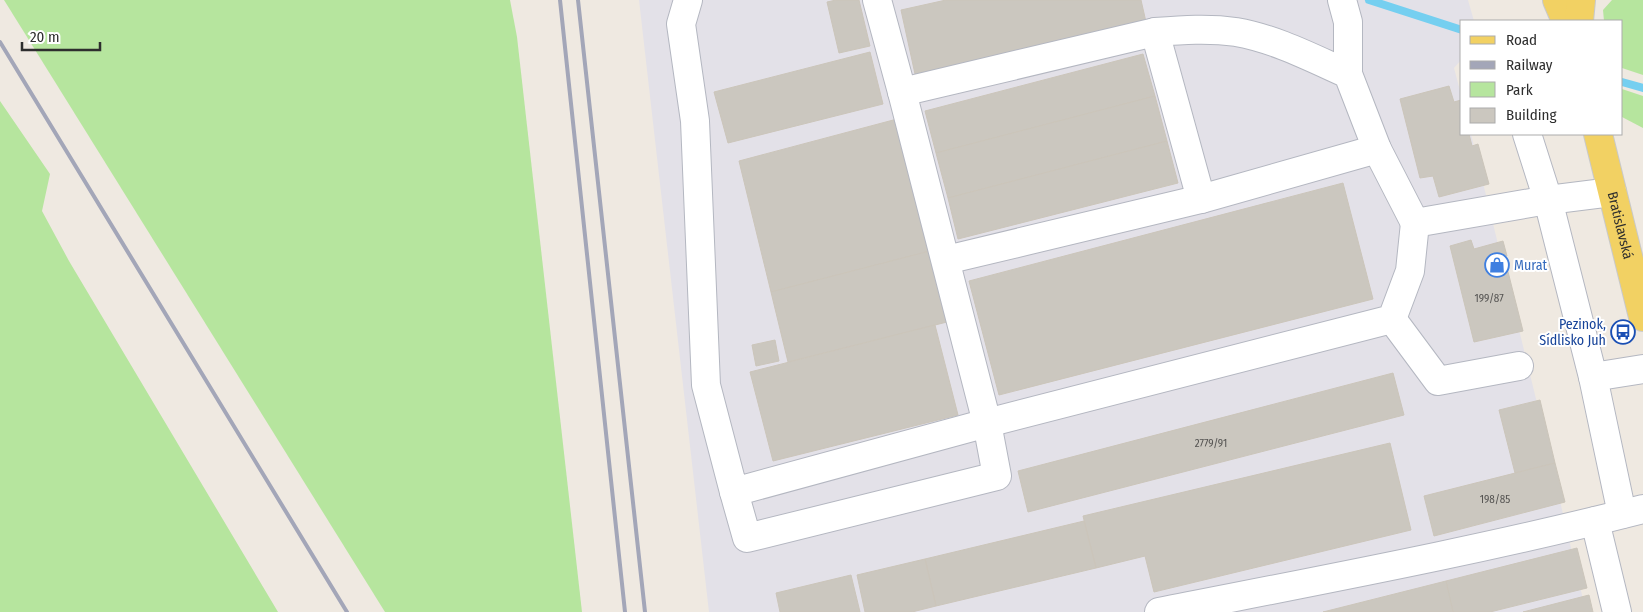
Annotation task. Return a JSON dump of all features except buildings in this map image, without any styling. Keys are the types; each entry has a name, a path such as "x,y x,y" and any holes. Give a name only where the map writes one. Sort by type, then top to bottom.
{"main road":[{"path":"1557,0 1566,20"},
{"path":"1579,20 1581,0"},
{"name":"Bratislavská","path":"1598,135 1643,318"}],"lane":[{"path":"688,0 681,24 695,121 706,385 747,538 997,476 987,423 946,260 877,0"},
{"path":"1345,11 1348,74 1377,150 1415,223 1410,271 1392,320"},
{"path":"902,92 1155,32 1195,29 1236,32 1277,43 1348,74"},
{"path":"1155,32 1201,198"},
{"path":"1159,612 1433,558 1632,512 1593,377 1548,200 1527,135"},
{"path":"946,260 1201,198 1377,150"},
{"path":"1415,223 1548,200 1612,192"},
{"path":"734,492 987,423 1392,320"},
{"path":"1392,320 1438,381 1519,366"},
{"path":"1593,377 1643,369"},
{"path":"1595,521 1617,612"}],"shaded area":[{"path":"639,0 1468,0 1474,20 1460,20 1460,61 1454,68 1460,90 1460,135 1471,135 1586,612 709,612"}],"green space":[{"path":"4,0 510,0 517,37 582,612 385,612"},
{"path":"1612,0 1643,0 1643,75 1623,68 1623,20 1604,20 1603,10"},
{"path":"1623,89 1643,96 1643,128 1623,118"},
{"path":"0,101 50,174 42,211 69,261 278,612 0,612"}],"waterway":[{"path":"1369,0 1460,29"},
{"path":"1623,82 1643,88"}],"railway":[{"path":"560,0 625,612"},
{"path":"578,0 645,612"},
{"path":"0,42 347,612"}],"place":[{"name":"Murat","path":"1497,265"},
{"name":"Pezinok, Sídlisko Juh","path":"1623,332"}]}
